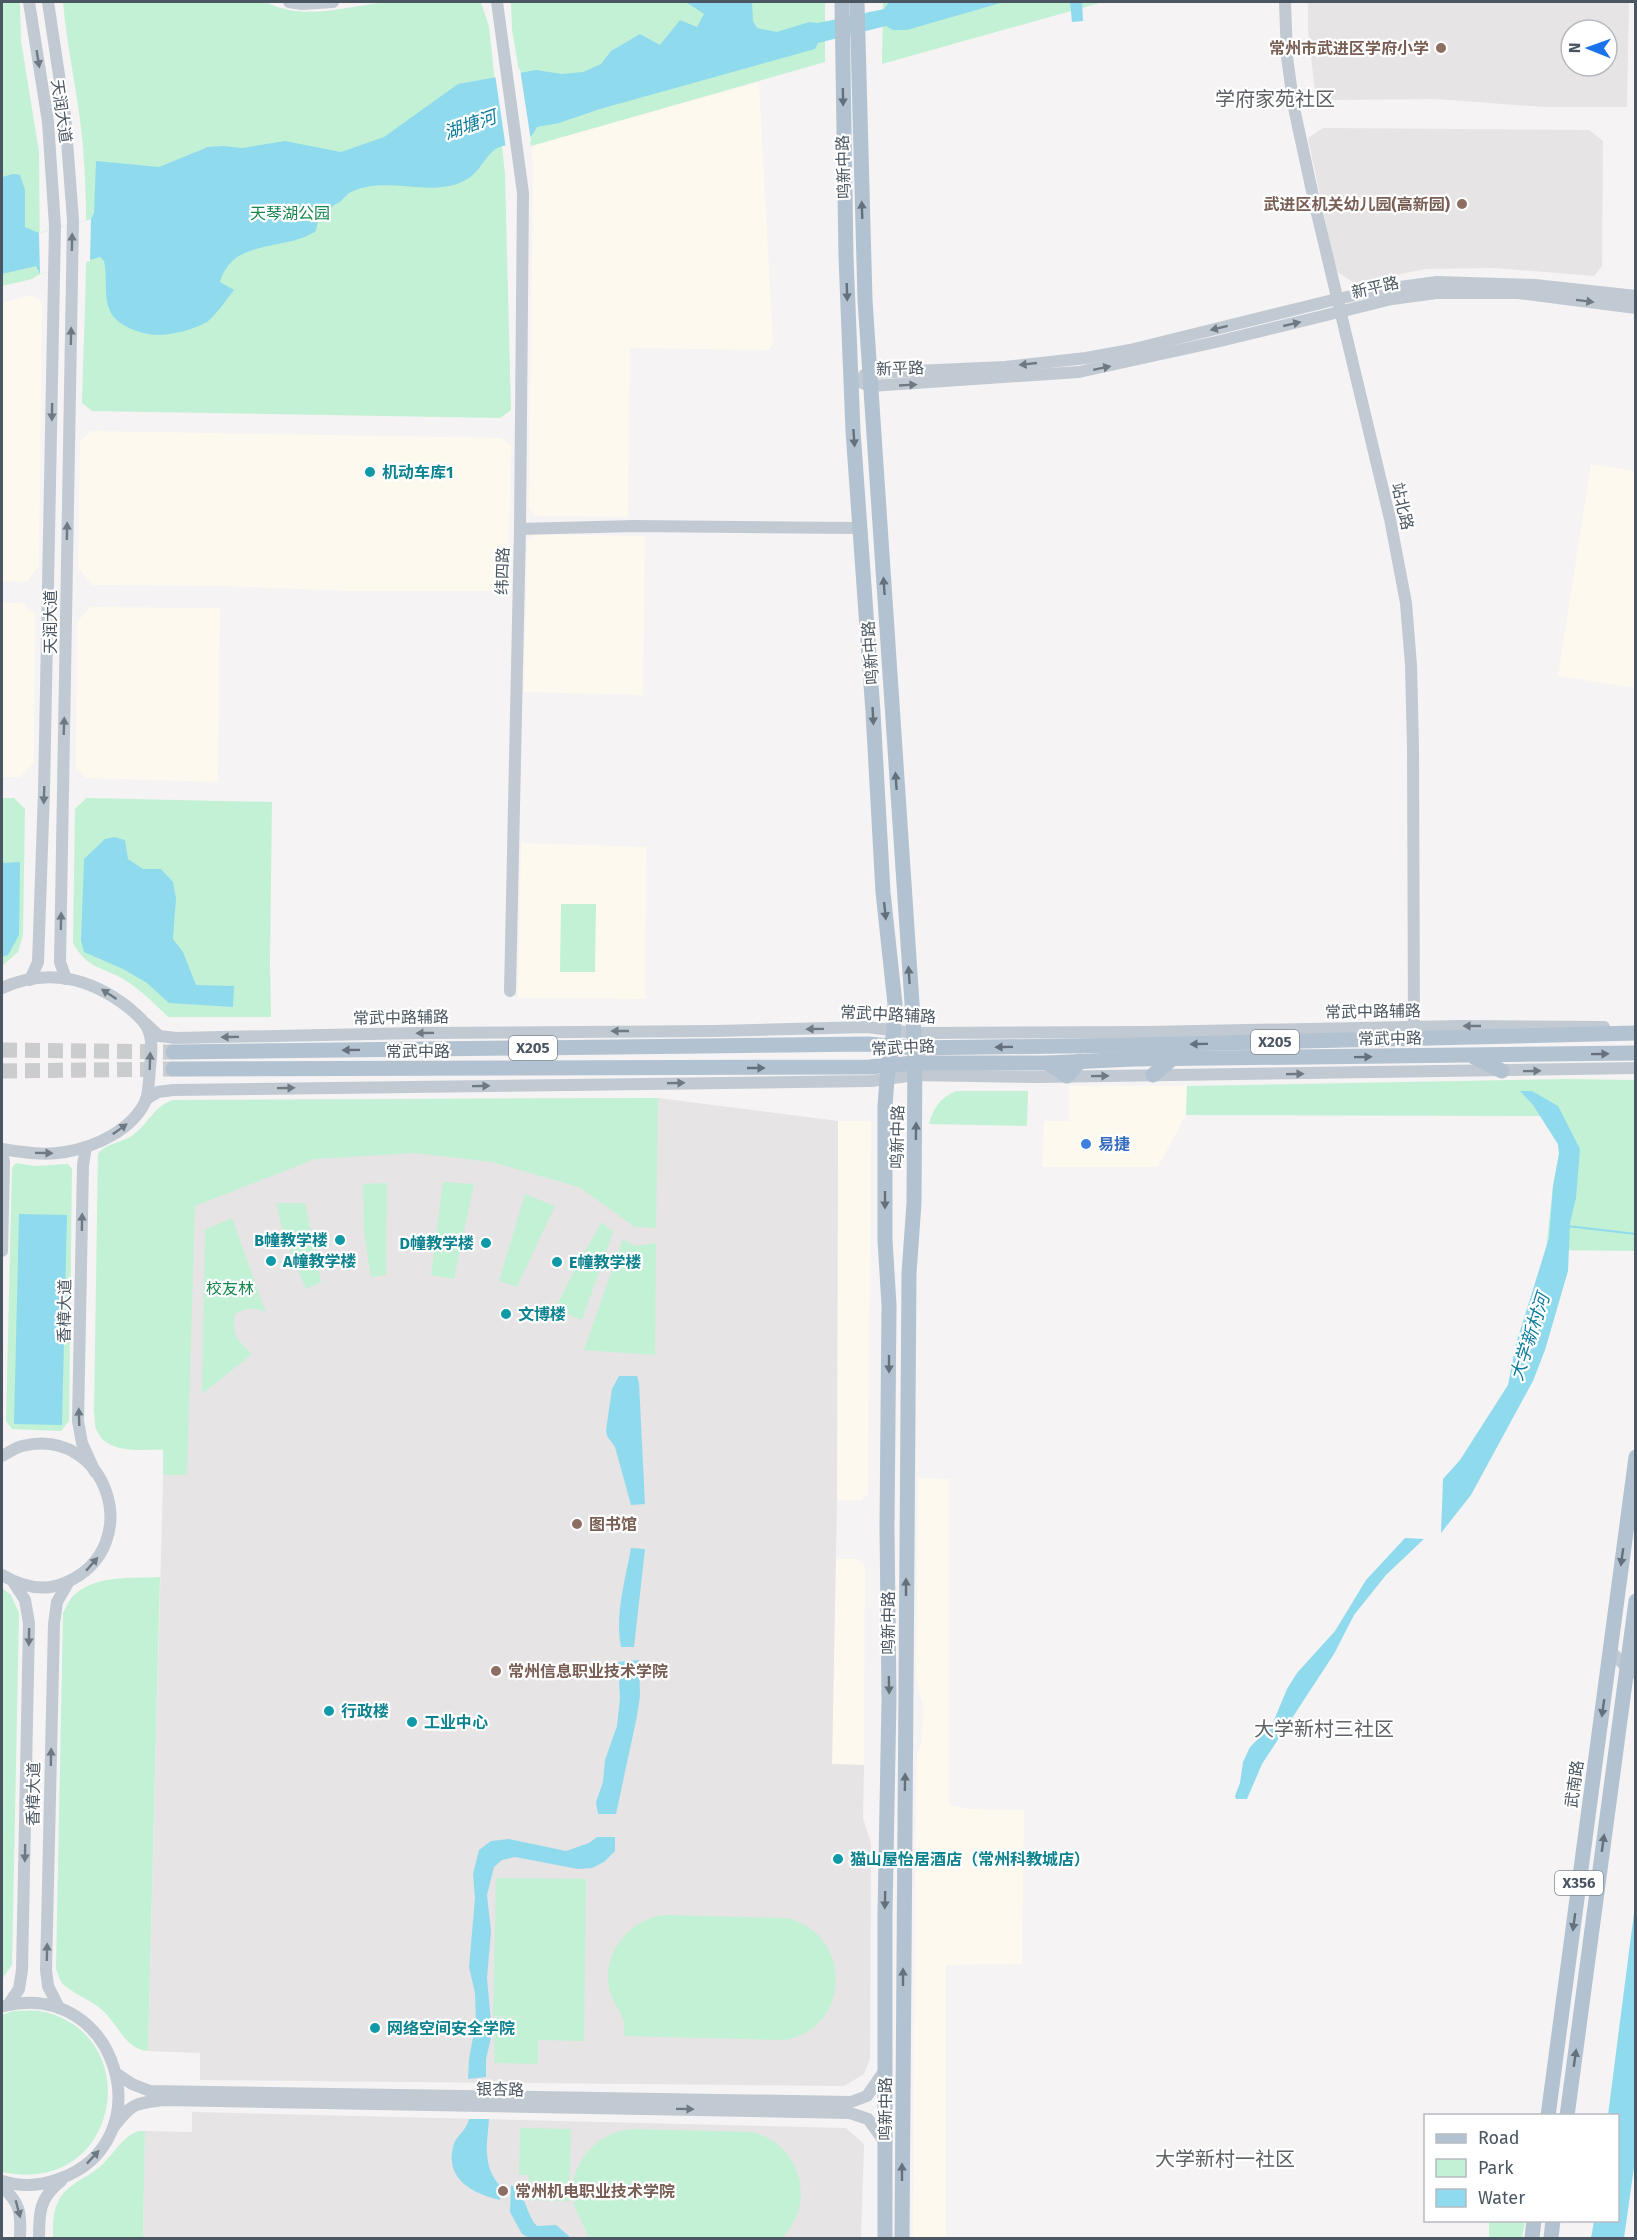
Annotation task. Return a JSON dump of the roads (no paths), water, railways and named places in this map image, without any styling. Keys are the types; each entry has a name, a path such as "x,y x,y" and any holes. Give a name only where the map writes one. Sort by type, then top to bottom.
{"main road":[{"name":"鸣新中路","path":"842,2 846,257 851,379 883,892 895,1004 889,1073 885,1240 889,1305 885,2238"},
{"name":"鸣新中路","path":"857,6 865,300 914,1040 919,1067 908,1308 902,2238"},
{"path":"1235,1043 1250,1030 1265,1042"},
{"name":"常武中路","path":"914,1040 1235,1043 1414,1033 1635,1034"},
{"name":"常武中路","path":"173,1052 868,1044 893,1038"},
{"path":"893,1038 914,1040"},
{"name":"常武中路","path":"173,1069 889,1073 919,1067 1080,1061 1635,1053"},
{"path":"1472,1055 1502,1071"},
{"path":"1153,1075 1172,1059"},
{"path":"1048,1063 1067,1076 1080,1061"},
{"name":"武南路","path":"1548,2114 1635,1457"},
{"name":"X356","path":"1567,2114 1631,1667 1635,1601"},
{"path":"1532,2238 1534,2222"},
{"path":"1551,2238 1553,2222"}],"street":[{"name":"天润大道","path":"29,2 48,122 56,226 44,798 38,962 30,980"},
{"name":"天润大道","path":"48,2 65,115 73,220 60,962 66,979"},
{"path":"289,2 302,4 333,2"},
{"name":"纬四路","path":"497,2 523,193 520,529 510,991"},
{"name":"站北路","path":"1285,2 1287,57 1294,108 1390,519 1406,603 1413,747 1414,1033"},
{"name":"新平路","path":"871,380 1086,358 1130,350 1337,299 1385,289 1437,282 1535,285 1635,296"},
{"name":"新平路","path":"851,379 1079,372 1392,299 1436,292 1518,292 1635,308"},
{"path":"520,529 634,526 860,528"},
{"name":"常武中路辅路","path":"2,988 15,982 47,978 66,979 102,989 159,1036 176,1038 867,1027 893,1038"},
{"path":"2,1251 4,1162 2,1151 64,1153 109,1137 134,1119 146,1099 151,1057 150,1033 145,1023"},
{"name":"常武中路辅路","path":"914,1040 1250,1030 1414,1033 1635,1027"},
{"path":"919,1067 1067,1076 1635,1068"},
{"path":"146,1099 158,1092 173,1089 889,1073"},
{"name":"香樟大道","path":"59,2008 48,1986 46,1970 54,1624 57,1602 69,1581 85,1572 104,1549 109,1536 111,1519 110,1502 105,1486 95,1472 82,1443 78,1421 83,1165 86,1147"},
{"path":"2,1456 21,1447 38,1444 54,1445 78,1455 88,1462 95,1472"},
{"path":"2,1575 14,1582 31,1587 49,1587 69,1581"},
{"name":"香樟大道","path":"5,2006 19,1989 22,1970 30,1623 25,1600 14,1582"},
{"path":"1610,1650 1631,1667"},
{"path":"5,2006 36,2003 59,2008 74,2015 93,2031 109,2051 117,2074 119,2101 112,2128 102,2147 87,2164 50,2190 42,2204 39,2238"},
{"name":"银杏路","path":"117,2074 132,2084 150,2091 851,2102 867,2096 885,2070"},
{"name":"银杏路","path":"112,2128 127,2109 144,2102 165,2100 542,2106 850,2113 868,2119 884,2141"},
{"path":"2,2181 29,2185 48,2183 68,2176"},
{"path":"2,2187 15,2198 21,2216 20,2238"}],"water":[{"name":"湖塘河","path":"686,2 752,2 753,21 757,28 777,32 809,22 818,23 884,9 889,2 1004,2 907,30 893,30 886,26 818,43 815,49 600,109 559,123 537,127 525,141 494,150 475,173 457,184 431,188 390,185 351,192 324,212 319,219 316,231 290,242 261,248 236,258 227,268 220,282 234,290 207,322 183,331 152,335 131,329 118,321 108,305 104,261 100,257 40,274 36,266 2,274 2,177 20,175 25,190 25,227 39,233 91,219 94,213 96,161 159,167 208,147 242,148 285,141 341,152 384,137 458,84 536,70 562,74 583,72 601,64 611,51 640,34 660,45 680,20 697,27 704,14"},
{"path":"1070,2 1082,2 1083,21 1072,22"},
{"path":"114,837 125,840 128,859 143,869 161,869 173,882 176,898 173,939 183,952 196,985 234,986 233,1007 169,1003 147,983 123,969 84,952 81,940 84,859 105,839"},
{"path":"2,859 4,863 20,862 19,935 8,955 2,957"},
{"path":"1520,1091 1532,1091 1558,1106 1580,1149 1576,1198 1570,1223 1568,1271 1545,1350 1533,1381 1471,1495 1441,1533 1443,1479 1460,1460 1508,1385 1516,1344 1549,1238 1553,1186 1559,1154 1558,1144 1533,1105"},
{"path":"19,1214 67,1215 62,1425 14,1424"},
{"path":"619,1376 637,1376 639,1383 645,1504 631,1505 615,1447 607,1436 612,1389"},
{"path":"1405,1538 1424,1539 1386,1575 1354,1615 1334,1654 1262,1764 1247,1799 1236,1799 1243,1762 1250,1747 1272,1725 1287,1689 1297,1673 1335,1631 1366,1580"},
{"path":"631,1548 645,1549 634,1647 621,1647 620,1610"},
{"path":"639,1660 640,1696 616,1814 598,1814 596,1802 603,1782 605,1760 617,1726 620,1699 618,1662"},
{"path":"597,1837 615,1837 615,1851 604,1862 592,1868 578,1869 515,1857 502,1860 494,1867 487,1895 491,1931 487,1978 492,2033 486,2059 486,2077 468,2079 476,2021 475,1993 469,1967 475,1898 473,1874 479,1850 491,1841 509,1839 566,1851 589,1843"},
{"path":"1635,1905 1636,2153 1624,2238 1591,2238 1594,2222 1619,2222 1619,2114 1608,2114"},
{"path":"469,2119 489,2119 488,2163 501,2187 500,2200 481,2194 464,2184 453,2168 454,2143"},
{"path":"511,2185 520,2194 537,2226 556,2225 571,2238 530,2238 522,2234 510,2212"}],"waterway":[{"name":"大学新村河","path":"1567,1226 1636,1234"}],"tunnel":[{"path":"2,1050 173,1052"},
{"path":"2,1071 173,1069"}],"place":[{"name":"常州市武进区学府小学","path":"1441,48"},
{"name":"武进区机关幼儿园(高新园)","path":"1462,204"},
{"name":"机动车库1","path":"370,472"},
{"name":"易捷","path":"1086,1144"},
{"name":"B幢教学楼","path":"340,1240"},
{"name":"D幢教学楼","path":"486,1243"},
{"name":"A幢教学楼","path":"271,1261"},
{"name":"E幢教学楼","path":"557,1262"},
{"name":"文博楼","path":"506,1314"},
{"name":"图书馆","path":"577,1524"},
{"name":"常州信息职业技术学院","path":"496,1671"},
{"name":"行政楼","path":"329,1711"},
{"name":"工业中心","path":"412,1722"},
{"name":"猫山屋怡居酒店（常州科教城店）","path":"838,1859"},
{"name":"网络空间安全学院","path":"375,2028"},
{"name":"常州机电职业技术学院","path":"503,2191"}],"district":[{"name":"学府家苑社区","path":"1275,99"},
{"name":"大学新村三社区","path":"1324,1729"},
{"name":"大学新村一社区","path":"1225,2159"}],"park label":[{"name":"天琴湖公园","path":"290,213"},
{"name":"校友林","path":"230,1288"}]}
